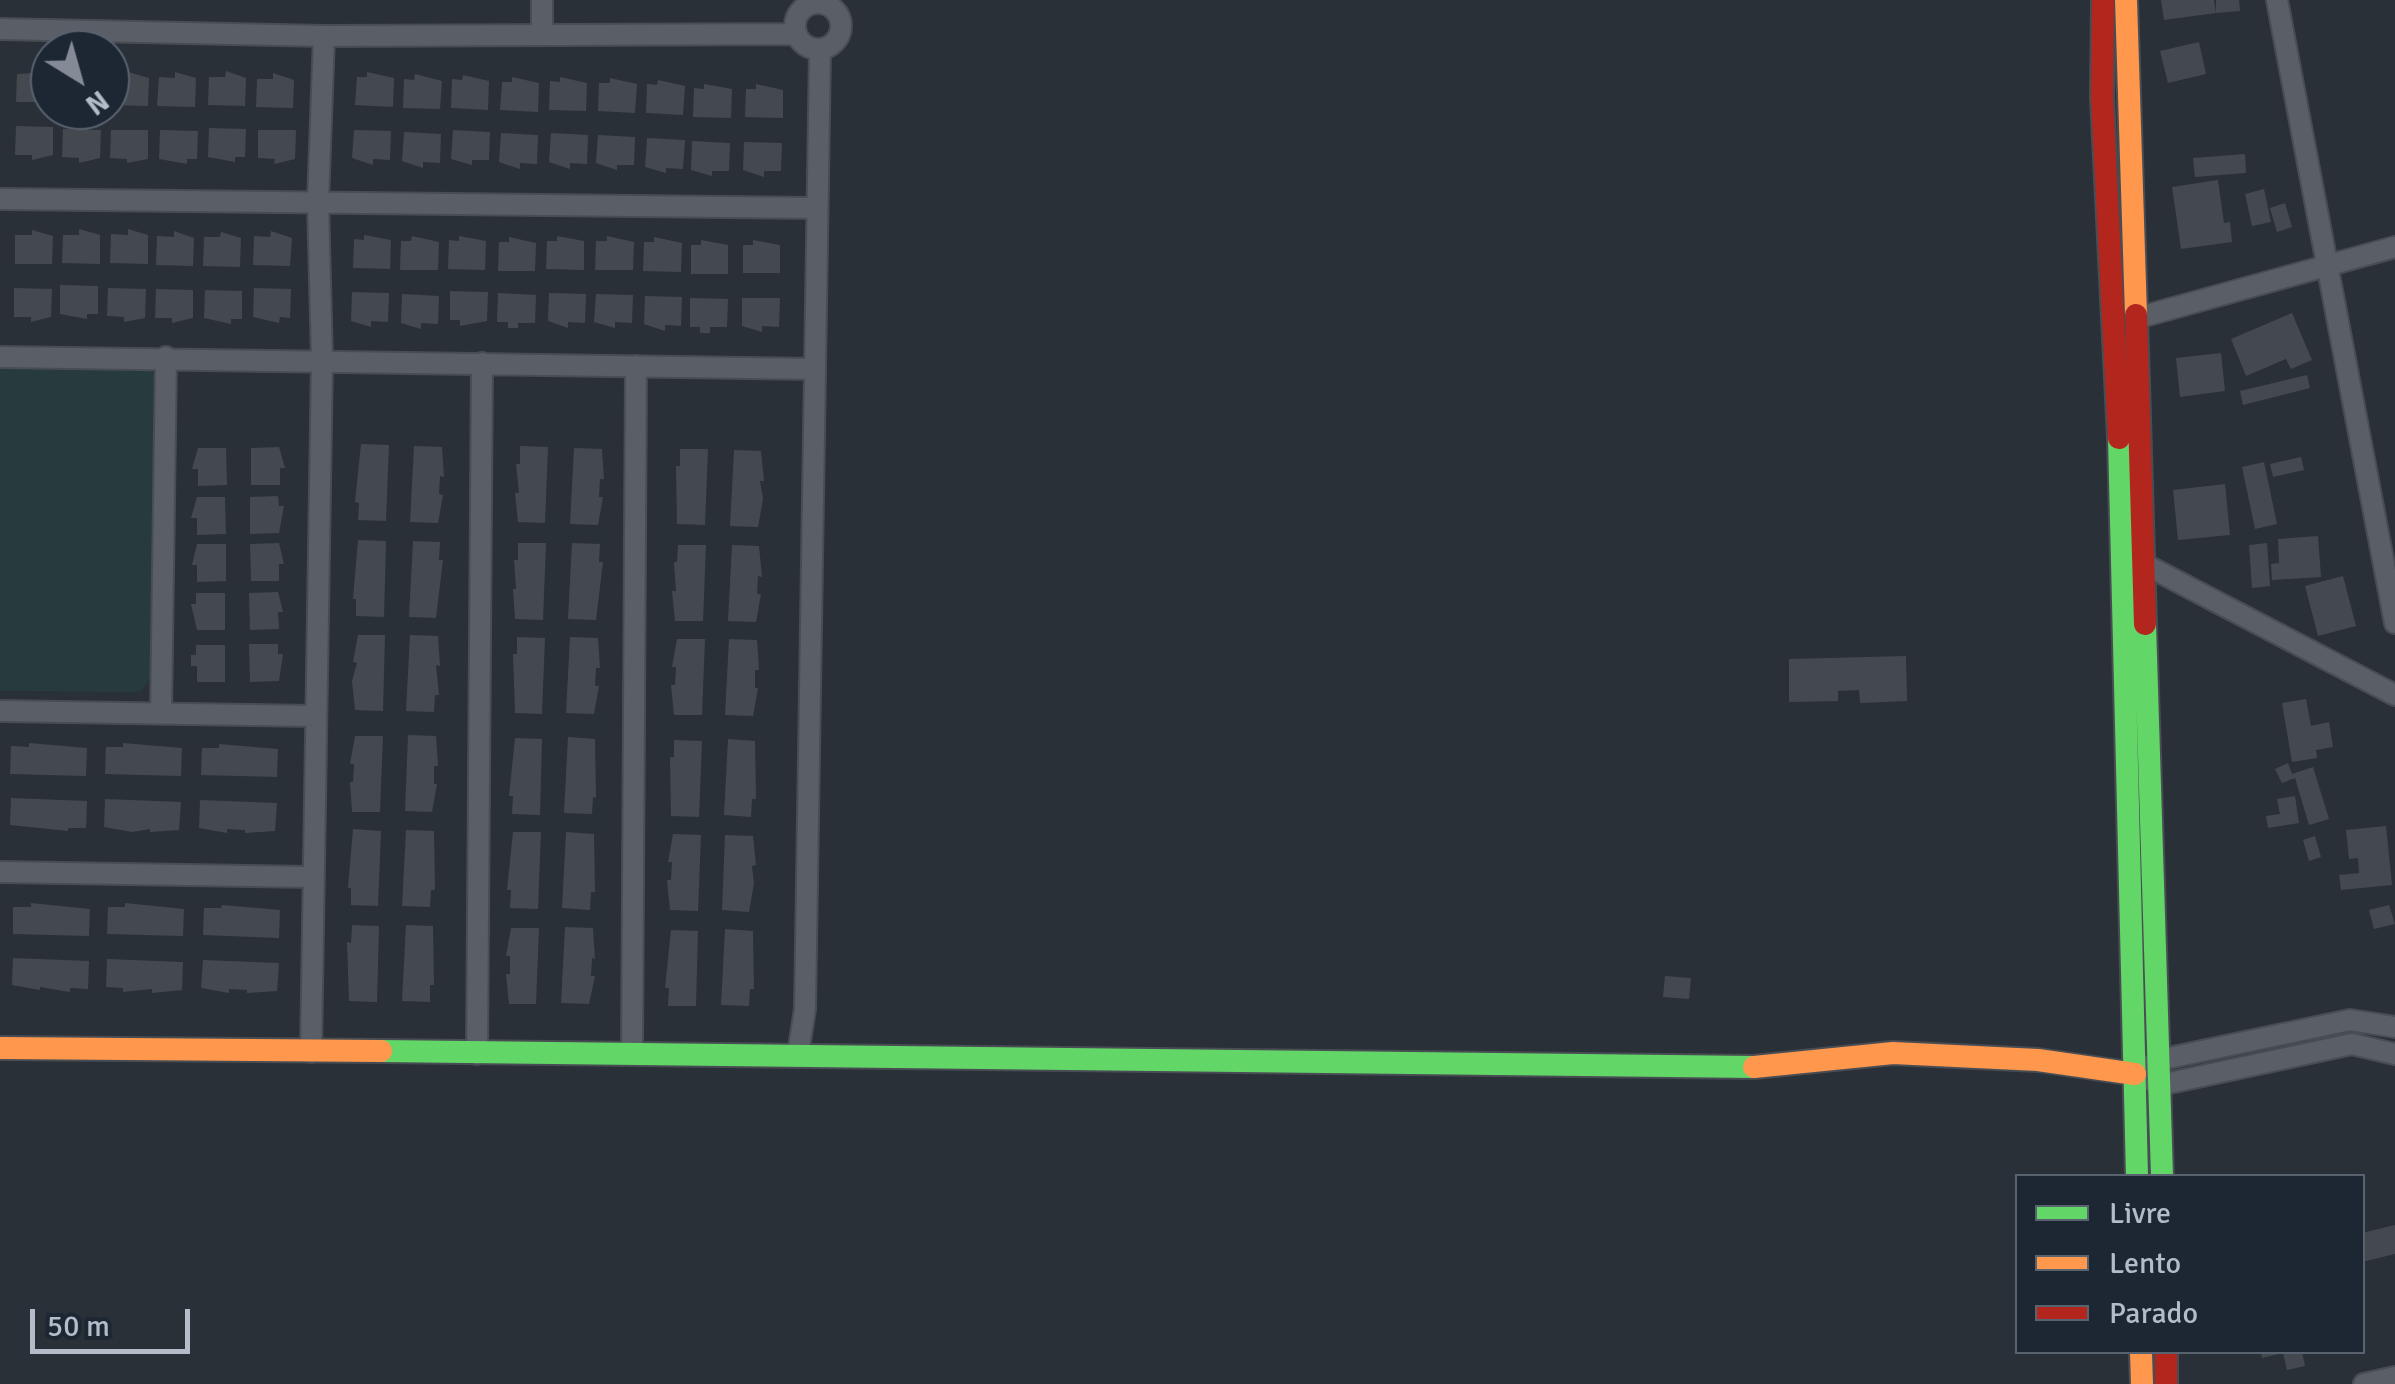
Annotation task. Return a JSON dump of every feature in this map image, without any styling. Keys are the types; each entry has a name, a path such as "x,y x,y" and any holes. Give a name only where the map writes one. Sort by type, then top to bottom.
{"street":[{"path":"542,0 542,35"},
{"path":"2103,0 2102,98 2124,533 2137,1174"},
{"path":"2126,0 2162,1174"},
{"path":"2277,0 2395,623"},
{"path":"839,5 839,37 820,50 805,46 796,34 796,18 806,6 839,5"},
{"path":"0,29 324,36 796,34"},
{"path":"311,1052 322,360 318,202 324,36"},
{"path":"798,1054 805,1009 820,50"},
{"path":"0,199 815,208"},
{"path":"2137,318 2395,247"},
{"path":"0,357 166,356 814,369"},
{"path":"160,714 166,356"},
{"path":"477,1054 482,363"},
{"path":"632,1054 636,366"},
{"path":"2144,564 2395,695"},
{"path":"0,711 314,716"},
{"path":"0,872 312,878"},
{"path":"2135,1074 2160,1060 2350,1020 2395,1027"},
{"path":"0,1048 1779,1067 1893,1053 2038,1060 2135,1074 2160,1085 2352,1044 2395,1054"},
{"path":"2141,1354 2142,1384"},
{"path":"2166,1354 2166,1384"},
{"path":"2364,1384 2395,1377"}],"green space":[{"path":"0,365 151,369 156,379 151,669 148,683 139,692 0,691"}],"building":[{"path":"2161,0 2214,0 2216,13 2164,20"},
{"path":"2216,0 2239,0 2240,11 2216,13"},
{"path":"2199,42 2206,74 2168,83 2160,51"},
{"path":"226,71 246,78 245,106 208,105 209,77 225,77"},
{"path":"175,72 196,78 195,107 157,106 159,77 175,78"},
{"path":"367,72 394,78 393,107 355,105 357,77 367,77"},
{"path":"30,73 30,102 16,102 17,74"},
{"path":"130,73 149,78 148,106 130,106"},
{"path":"273,73 294,80 293,108 256,107 257,79 273,79"},
{"path":"415,74 442,81 440,109 403,108 404,79 414,80"},
{"path":"463,75 489,81 488,110 451,108 452,79 462,80"},
{"path":"512,77 539,83 538,112 500,110 502,82 512,82"},
{"path":"560,77 587,83 586,111 549,110 550,81 560,82"},
{"path":"610,78 637,84 635,113 598,111 599,83 610,83"},
{"path":"658,80 685,86 683,115 646,113 647,84 657,85"},
{"path":"704,84 732,89 731,118 693,117 694,88 704,89"},
{"path":"756,84 783,90 783,118 745,117 746,89 756,89"},
{"path":"16,126 53,130 53,155 32,160 32,155 15,155"},
{"path":"209,128 246,129 245,157 235,157 235,162 208,157"},
{"path":"63,130 101,130 100,158 79,163 79,158 62,157"},
{"path":"111,130 148,130 148,159 127,163 127,159 110,158"},
{"path":"160,130 198,131 197,159 187,159 187,164 159,159"},
{"path":"258,130 296,130 295,159 274,164 275,159 258,158"},
{"path":"354,130 391,131 390,160 373,159 373,165 352,158"},
{"path":"453,130 490,132 489,160 472,160 472,165 451,159"},
{"path":"404,132 441,134 440,163 423,162 423,168 402,161"},
{"path":"501,133 538,135 537,164 520,163 520,169 499,162"},
{"path":"551,133 588,135 587,164 570,163 570,169 549,162"},
{"path":"598,135 635,137 634,165 617,165 617,170 596,163"},
{"path":"647,138 685,140 683,169 666,168 666,173 645,167"},
{"path":"692,141 730,143 729,171 712,171 712,176 691,170"},
{"path":"744,142 782,143 781,171 764,171 764,177 743,170"},
{"path":"2245,154 2246,173 2195,177 2193,158"},
{"path":"2218,180 2224,223 2230,222 2232,242 2181,249 2172,187"},
{"path":"2264,189 2271,222 2252,226 2245,194"},
{"path":"2285,203 2292,227 2277,232 2270,208"},
{"path":"79,229 100,235 100,264 62,263 63,235 79,235"},
{"path":"128,229 148,235 148,264 110,263 111,234 128,235"},
{"path":"32,230 53,236 52,264 15,264 15,235 32,235"},
{"path":"174,231 194,238 193,266 156,265 157,236 174,237"},
{"path":"271,231 292,238 290,266 253,265 254,236 270,237"},
{"path":"221,232 241,238 240,267 203,266 204,237 220,237"},
{"path":"364,235 391,240 390,269 353,268 354,239 364,240"},
{"path":"412,236 439,242 438,270 400,270 401,241 411,241"},
{"path":"459,236 486,241 485,270 448,269 449,240 459,241"},
{"path":"557,236 584,241 584,270 546,269 547,241 557,241"},
{"path":"607,236 634,242 633,270 595,270 596,241 607,241"},
{"path":"509,237 536,243 535,271 498,271 499,242 509,242"},
{"path":"654,237 682,243 681,272 643,271 644,242 654,242"},
{"path":"701,240 728,245 728,274 691,274 691,245 701,245"},
{"path":"753,240 780,245 780,273 743,273 743,245 753,245"},
{"path":"60,285 98,286 98,314 87,314 87,319 60,314"},
{"path":"14,288 52,289 51,317 31,322 31,317 14,317"},
{"path":"108,288 146,289 145,318 124,322 124,317 107,316"},
{"path":"254,288 291,289 290,318 280,317 279,323 253,317"},
{"path":"156,289 193,290 193,318 172,323 172,318 155,318"},
{"path":"205,290 242,291 242,319 231,319 231,324 204,318"},
{"path":"450,291 488,292 487,321 460,326 460,320 450,320"},
{"path":"352,292 389,293 388,322 371,321 371,327 351,321"},
{"path":"498,293 536,295 535,323 518,323 518,328 508,328 508,322 497,322"},
{"path":"549,293 586,294 585,323 568,322 568,328 548,321"},
{"path":"402,294 439,296 438,324 421,323 421,329 401,323"},
{"path":"596,294 633,295 632,323 615,322 615,328 594,322"},
{"path":"645,296 682,297 681,326 665,325 665,331 644,324"},
{"path":"690,298 728,299 727,327 710,327 710,333 700,333 700,327 690,327"},
{"path":"742,298 780,298 779,327 762,326 762,332 742,326"},
{"path":"2292,313 2312,360 2291,369 2286,359 2246,376 2231,339"},
{"path":"2221,353 2225,391 2180,397 2176,358"},
{"path":"2307,375 2310,388 2243,405 2240,391"},
{"path":"361,444 389,445 386,521 358,520 359,503 355,502"},
{"path":"414,446 442,447 444,477 440,476 439,494 443,495 438,523 410,522"},
{"path":"520,446 548,447 545,523 518,522 515,493 519,493 516,464 520,464"},
{"path":"279,447 285,468 280,468 280,485 251,485 251,448"},
{"path":"198,448 226,448 227,485 198,486 198,469 192,469"},
{"path":"574,448 602,449 604,479 600,479 599,497 603,497 598,525 570,524"},
{"path":"680,449 708,449 705,525 677,524 676,466 680,466"},
{"path":"734,450 761,451 764,481 760,481 763,499 758,527 730,526"},
{"path":"2301,457 2304,470 2273,477 2270,464"},
{"path":"2264,462 2277,524 2255,529 2242,467"},
{"path":"2225,484 2230,535 2178,540 2173,490"},
{"path":"278,496 279,506 284,506 279,533 250,534 250,497"},
{"path":"197,497 225,497 226,534 197,535 197,518 191,518"},
{"path":"2318,536 2321,577 2272,580 2271,564 2279,563 2278,539"},
{"path":"358,540 386,541 384,617 356,616 353,599"},
{"path":"413,541 440,542 439,560 443,560 436,618 409,617"},
{"path":"279,543 284,564 279,564 279,581 251,581 250,544"},
{"path":"518,543 546,543 543,620 515,619 514,560 518,560"},
{"path":"572,543 600,544 599,562 603,562 596,620 568,619"},
{"path":"2267,543 2270,586 2252,588 2249,545"},
{"path":"197,544 226,544 226,581 197,582 197,565 192,565"},
{"path":"678,545 706,545 703,621 675,621 672,591 676,591 674,562"},
{"path":"732,545 759,546 762,577 758,576 757,594 761,594 756,622 728,621"},
{"path":"2343,576 2356,626 2318,636 2305,586"},
{"path":"278,592 283,612 278,612 279,629 250,630 249,593"},
{"path":"196,593 225,593 225,630 197,630 191,604 196,604"},
{"path":"358,635 385,635 383,711 355,710 352,681"},
{"path":"410,635 438,636 439,695 435,695 434,712 406,711"},
{"path":"517,637 545,638 542,714 515,713 513,654 517,654"},
{"path":"570,637 598,638 600,668 596,668 595,686 599,686 594,714 566,713"},
{"path":"677,639 705,639 702,715 674,715 671,685 675,685 676,667 672,667"},
{"path":"729,639 757,640 759,670 755,670 758,688 753,716 725,715"},
{"path":"249,644 278,644 278,654 283,654 279,681 250,682"},
{"path":"196,645 225,645 225,682 197,682 197,666 191,666"},
{"path":"1906,656 1907,701 1860,703 1859,690 1838,691 1838,701 1789,702 1789,659"},
{"path":"2306,699 2311,726 2329,722 2333,747 2316,750 2317,758 2292,762 2282,703"},
{"path":"408,735 436,736 438,766 434,766 437,784 432,812 405,811"},
{"path":"355,736 383,736 380,812 352,812 350,782 354,764 350,764"},
{"path":"568,737 595,739 596,798 593,797 592,814 564,813"},
{"path":"515,738 542,739 540,815 512,814 513,796 509,796"},
{"path":"728,739 755,741 756,799 752,799 751,817 724,815"},
{"path":"674,740 702,741 699,817 671,816 670,757 674,757"},
{"path":"29,743 87,748 86,776 10,774 11,746 29,747"},
{"path":"123,743 182,748 181,776 105,774 106,747 123,747"},
{"path":"219,744 278,749 277,777 201,775 202,748 219,748"},
{"path":"2288,763 2292,774 2313,767 2329,819 2309,825 2295,778 2282,783 2275,769"},
{"path":"2295,796 2299,823 2268,828 2266,816 2280,814 2277,799"},
{"path":"11,798 87,801 86,828 68,831 10,825"},
{"path":"105,799 181,802 179,830 132,832 104,827"},
{"path":"200,800 277,803 275,831 245,833 227,829 227,833 199,828"},
{"path":"2386,826 2392,885 2341,890 2339,875 2359,873 2358,858 2349,859 2346,830"},
{"path":"353,829 381,831 378,906 351,905 348,888"},
{"path":"406,830 434,831 435,890 431,890 430,907 402,906"},
{"path":"513,832 541,832 538,909 510,908 511,890 507,890"},
{"path":"566,832 594,834 595,892 591,892 590,910 562,908"},
{"path":"673,834 701,835 698,911 670,910 667,880 671,880 672,862 668,862"},
{"path":"725,835 753,836 756,865 752,866 754,883 749,912 722,910"},
{"path":"2315,836 2321,857 2309,861 2303,840"},
{"path":"31,903 90,909 89,936 13,934 13,907 31,907"},
{"path":"125,903 184,909 183,936 107,934 108,907 125,907"},
{"path":"222,905 280,910 279,938 203,935 204,908"},
{"path":"2389,905 2395,924 2374,929 2369,910"},
{"path":"352,925 379,926 377,1002 349,1001 347,942 351,943"},
{"path":"406,925 433,926 434,985 430,985 430,1002 402,1001"},
{"path":"565,927 593,928 595,959 592,958 591,976 595,976 589,1004 561,1003"},
{"path":"511,928 539,928 536,1004 509,1004 506,974 510,974 510,956 506,956"},
{"path":"725,929 753,931 754,989 750,989 749,1006 721,1005"},
{"path":"671,930 698,931 696,1006 668,1006 669,988 665,988"},
{"path":"13,958 89,961 88,989 70,988 70,992 12,985"},
{"path":"107,959 183,962 182,990 123,992 123,988 106,987"},
{"path":"203,960 279,963 277,991 247,993 229,989 229,993 201,988"},
{"path":"1665,976 1691,978 1689,999 1663,997"},
{"path":"2395,1225 2395,1254 2365,1261 2365,1232"},
{"path":"2283,1354 2302,1354 2305,1366 2287,1370"}],"traffic: fast":[{"path":"2119,438 2137,1174"},
{"path":"2145,624 2162,1174"},
{"path":"381,1051 1754,1067"}],"traffic: slow":[{"path":"2126,0 2136,315"},
{"path":"0,1048 381,1051"},
{"path":"1754,1067 1893,1053 2038,1060 2135,1074"},
{"path":"2141,1354 2142,1384"}],"traffic: jam":[{"path":"2103,0 2102,98 2119,438"},
{"path":"2136,315 2145,624"},
{"path":"2166,1354 2166,1384"}]}
